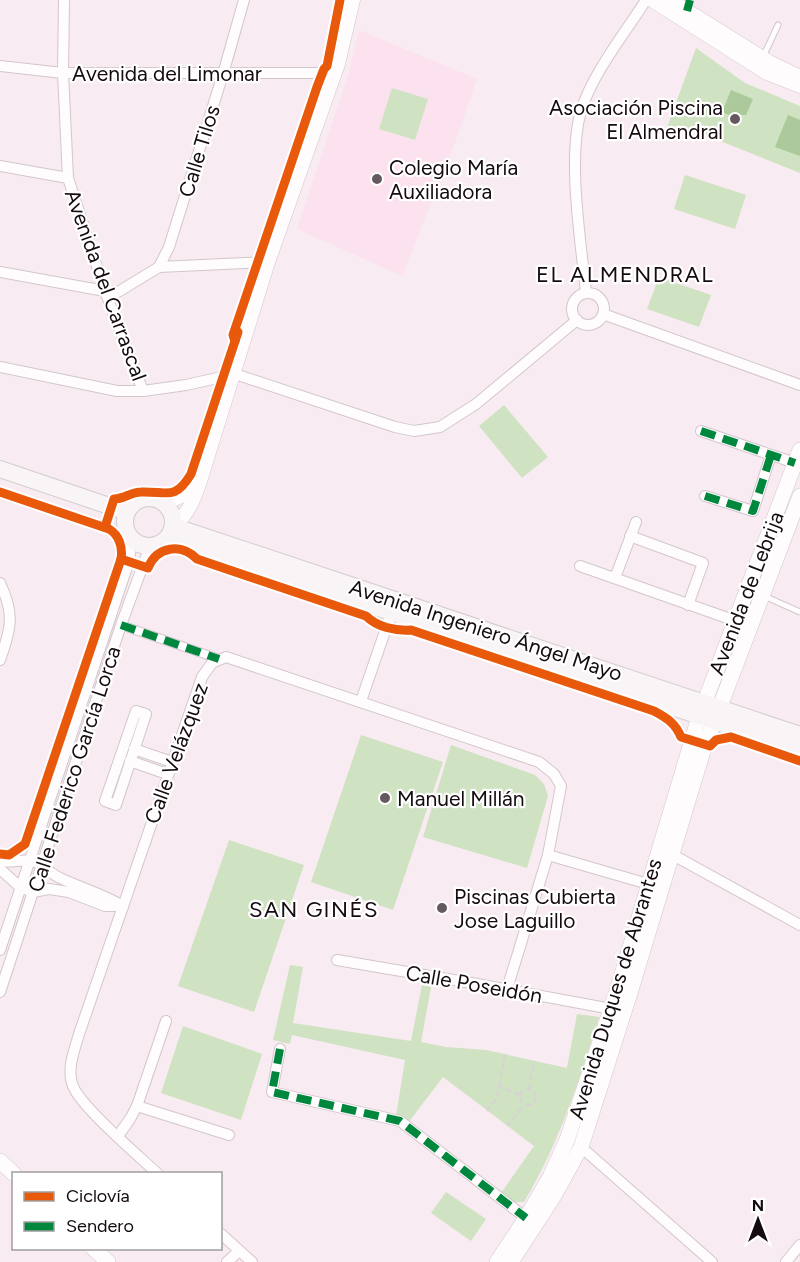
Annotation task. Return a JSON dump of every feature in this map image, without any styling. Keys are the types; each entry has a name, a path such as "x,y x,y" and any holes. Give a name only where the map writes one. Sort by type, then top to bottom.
{"main road":[{"name":"Avenida de Lebrija","path":"709,712 736,621 798,457"},
{"path":"0,469 126,517"},
{"path":"0,480 126,517"},
{"name":"Avenida de Lebrija","path":"709,712 762,595 800,496"},
{"path":"152,498 161,502 170,511 170,531 160,544 140,545 126,531 126,517 133,504 142,499 152,498"},
{"name":"Avenida Ingeniero Ángel Mayo","path":"170,531 194,533 393,607"},
{"name":"Avenida Ingeniero Ángel Mayo","path":"170,531 709,712 800,735"},
{"name":"Avenida Ingeniero Ángel Mayo","path":"709,712 800,750"},
{"name":"Avenida Duques de Abrantes","path":"656,886 673,855 709,712"},
{"name":"Avenida Duques de Abrantes","path":"501,1262 554,1197 581,1147 618,1010 709,712"},
{"name":"Avenida Duques de Abrantes","path":"501,1262 550,1177 618,1010"},
{"path":"0,1161 13,1172"},
{"path":"95,1250 108,1262"}],"street":[{"name":"Avenida del Carrascal","path":"64,0 63,73 68,178 105,291 143,391"},
{"name":"Calle Tilos","path":"159,267 169,247 244,0"},
{"path":"194,533 188,521 191,508 235,374 268,262 334,76 353,0"},
{"path":"586,293 576,171 576,140 581,111 591,87 646,0"},
{"path":"652,0 767,73 800,86"},
{"path":"670,0 688,5 762,58 800,77"},
{"name":"Avenida del Limonar","path":"0,66 63,73 320,73 334,76"},
{"path":"0,166 68,178"},
{"path":"0,272 118,292 159,267 268,262"},
{"path":"586,293 596,296 603,304 603,314 597,323 583,325 573,314 574,302 586,293"},
{"path":"603,314 800,385"},
{"path":"0,367 117,391 143,391 186,385 235,374 395,427 414,431 440,427 476,404 577,320"},
{"path":"701,431 771,455 798,457"},
{"path":"705,496 753,512 771,455"},
{"path":"161,502 171,501 186,494 206,460"},
{"path":"170,531 191,508"},
{"path":"615,578 636,522"},
{"path":"630,536 703,563 688,604"},
{"name":"Calle Federico García Lorca","path":"0,950 129,561 132,539"},
{"name":"Calle Federico García Lorca","path":"0,992 121,625 150,546"},
{"path":"580,566 736,621"},
{"path":"0,583 8,600 10,631 0,660"},
{"path":"361,701 393,607"},
{"path":"121,625 219,660"},
{"name":"Calle Velázquez","path":"157,1172 82,1101 72,1085 70,1068 171,762 202,677 212,663 226,657 538,762 555,774 561,786 548,855 507,989"},
{"path":"136,711 146,714 134,749 116,805 105,801 136,711"},
{"path":"134,749 171,762"},
{"path":"130,761 167,774"},
{"path":"548,855 656,886"},
{"path":"673,855 800,925"},
{"path":"0,861 12,863 29,861 42,864 56,876 107,896 123,906"},
{"path":"0,870 20,887 33,892 50,889 69,892 105,906 123,906"},
{"name":"Calle Poseidón","path":"337,960 618,1010"},
{"path":"118,1136 137,1106 166,1021"},
{"path":"280,1049 272,1092 400,1121 526,1218"},
{"path":"137,1106 229,1135"},
{"path":"581,1147 712,1262"},
{"path":"222,1235 252,1262"},
{"path":"786,1262 800,1245"},
{"path":"227,1262 239,1251"}],"lane":[{"path":"762,58 778,25"},
{"path":"762,595 800,612"}],"path":[{"path":"487,1111 496,1098 505,1054"},
{"path":"529,1089 534,1061"},
{"path":"499,1086 520,1095"},
{"path":"529,1089 536,1094 536,1101 529,1106 520,1100 520,1095 524,1090 529,1089"},
{"path":"507,1126 524,1104"}],"shaded area":[{"name":"Colegio María Auxiliadora","path":"359,30 477,79 457,137 402,276 297,229 349,72"},
{"name":"Asociación Piscina El Almendral","path":"696,48 745,83 800,106 800,173 693,130 665,133"},
{"path":"392,88 428,99 415,140 379,129"},
{"path":"731,90 753,99 746,115 741,115 738,119 722,112"},
{"path":"788,115 800,120 800,156 775,147"},
{"path":"685,175 746,195 735,229 674,209"},
{"path":"659,277 711,295 699,327 647,309"},
{"path":"504,405 548,457 522,478 479,426"},
{"name":"Manuel Millán","path":"361,735 443,762 393,910 311,882"},
{"path":"451,745 535,775 544,784 548,796 527,868 423,837"},
{"path":"229,840 304,865 254,1012 178,986"},
{"path":"290,965 303,967 293,1023 411,1041 422,985 431,987 421,1042 446,1047 486,1050 567,1068 577,1014 599,1017 558,1135 524,1202 514,1202 501,1193 534,1146 443,1077 408,1123 396,1116 405,1060 292,1035 290,1044 273,1040"},
{"path":"183,1026 262,1054 241,1120 161,1093"},
{"path":"446,1192 486,1219 471,1241 431,1213"}],"marked path":[{"path":"687,11 690,0"},
{"path":"701,431 795,463"},
{"path":"705,496 753,511 771,455"},
{"path":"121,625 219,659"},
{"path":"280,1049 272,1092 400,1121 526,1218"}],"cycle path":[{"path":"235,341 233,335 317,87 327,66 340,0"},
{"path":"105,527 114,499 137,492 170,493 180,488 191,474 238,332"},
{"path":"0,492 109,529 120,542 121,559 148,568 157,555 163,551 170,549 184,551 197,559 366,616 387,628 411,630 654,711 670,721 681,737 710,746 716,740 731,737 800,761"},
{"path":"0,854 9,855 25,844 121,559"}],"place":[{"name":"Asociación Piscina El Almendral","path":"735,119"},
{"name":"Colegio María Auxiliadora","path":"377,179"},
{"name":"Manuel Millán","path":"385,798"},
{"name":"Piscinas Cubierta Jose Laguillo","path":"442,908"}],"district":[{"name":"EL ALMENDRAL","path":"625,274"},
{"name":"SAN GINÉS","path":"314,909"}]}
